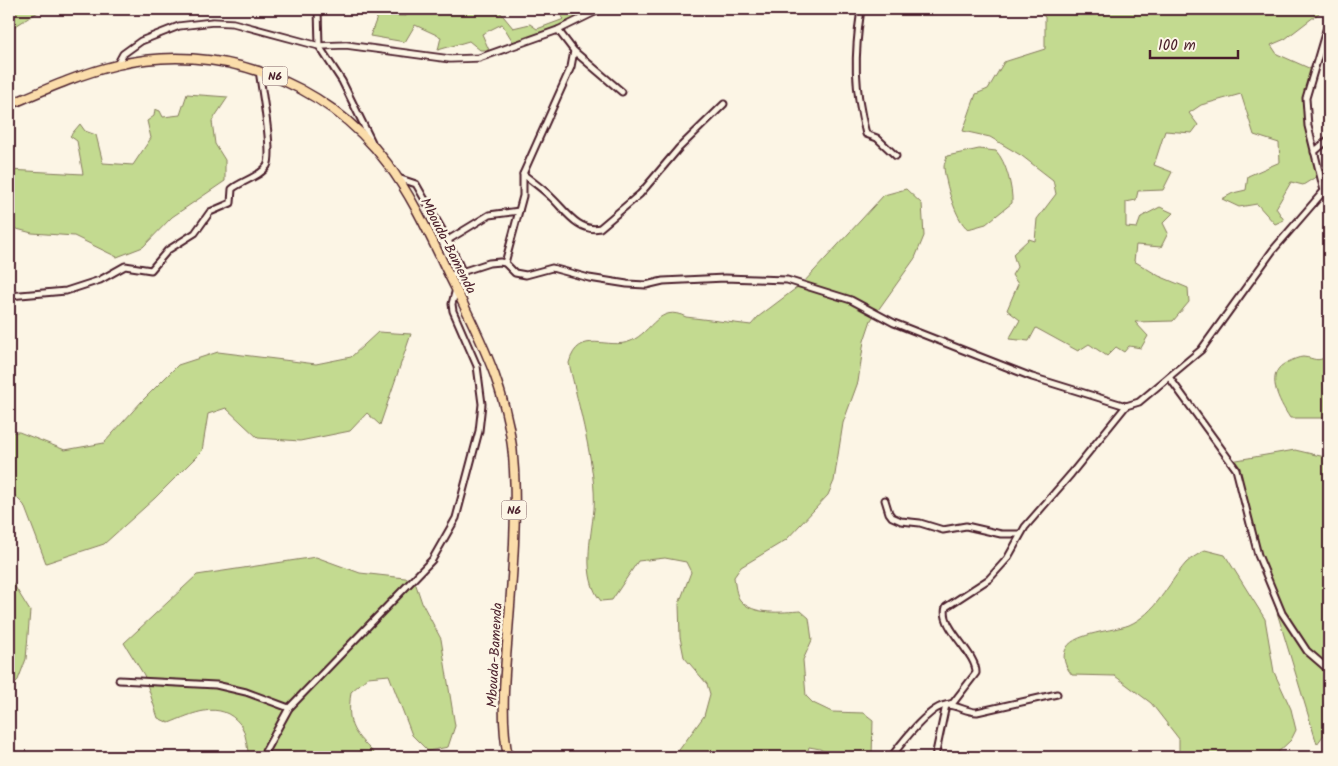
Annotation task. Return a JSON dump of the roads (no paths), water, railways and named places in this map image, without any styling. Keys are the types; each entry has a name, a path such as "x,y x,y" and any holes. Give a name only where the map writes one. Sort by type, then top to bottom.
{"highway":[{"name":"Mbouda-Bamenda","path":"9,105 84,74 117,65 163,58 236,64 259,70 301,88 335,112 375,149 396,177 419,215 493,366 504,400 514,470 504,688 504,722 508,757"}],"street":[{"path":"318,9 319,46 342,81 375,149"},
{"path":"117,65 123,54 142,41 179,26 195,23 233,23 319,46 346,45 466,59 489,55 558,30 601,9"},
{"path":"860,9 855,80 866,134 877,138 896,156"},
{"path":"891,757 933,710 953,703 973,679 976,667 956,638 945,609 988,579 1007,559 1019,534 1126,406 1139,402 1210,340 1248,283 1273,250 1322,195 1323,186 1308,126 1306,98 1329,20"},
{"path":"558,30 574,51 622,92"},
{"path":"505,263 523,196 523,174 571,67 574,51"},
{"path":"9,296 66,291 100,280 125,266 151,270 168,250 195,233 210,212 231,203 232,189 261,171 268,162 268,133 259,70"},
{"path":"523,174 553,198 566,214 578,223 596,229 600,228 640,194 679,148 724,104"},
{"path":"1314,152 1329,139"},
{"path":"396,177 416,184 448,240 463,273"},
{"path":"1323,186 1329,184"},
{"path":"448,240 489,215 519,210"},
{"path":"449,276 489,264 505,263"},
{"path":"505,263 515,274 526,275 552,268 589,278 627,284 724,278 787,280 851,300 894,323 1032,377 1126,406"},
{"path":"262,757 289,708 432,560 456,518 479,431 482,404 477,366 453,311 452,304 456,288"},
{"path":"1169,377 1236,469 1252,535 1274,596 1307,652 1329,670"},
{"path":"886,500 892,518 901,521 920,523 943,530 966,526 1001,534 1019,534"},
{"path":"120,680 216,685 246,692 289,708"},
{"path":"946,704 969,712 977,712 1057,694"},
{"path":"935,757 946,704"}]}
